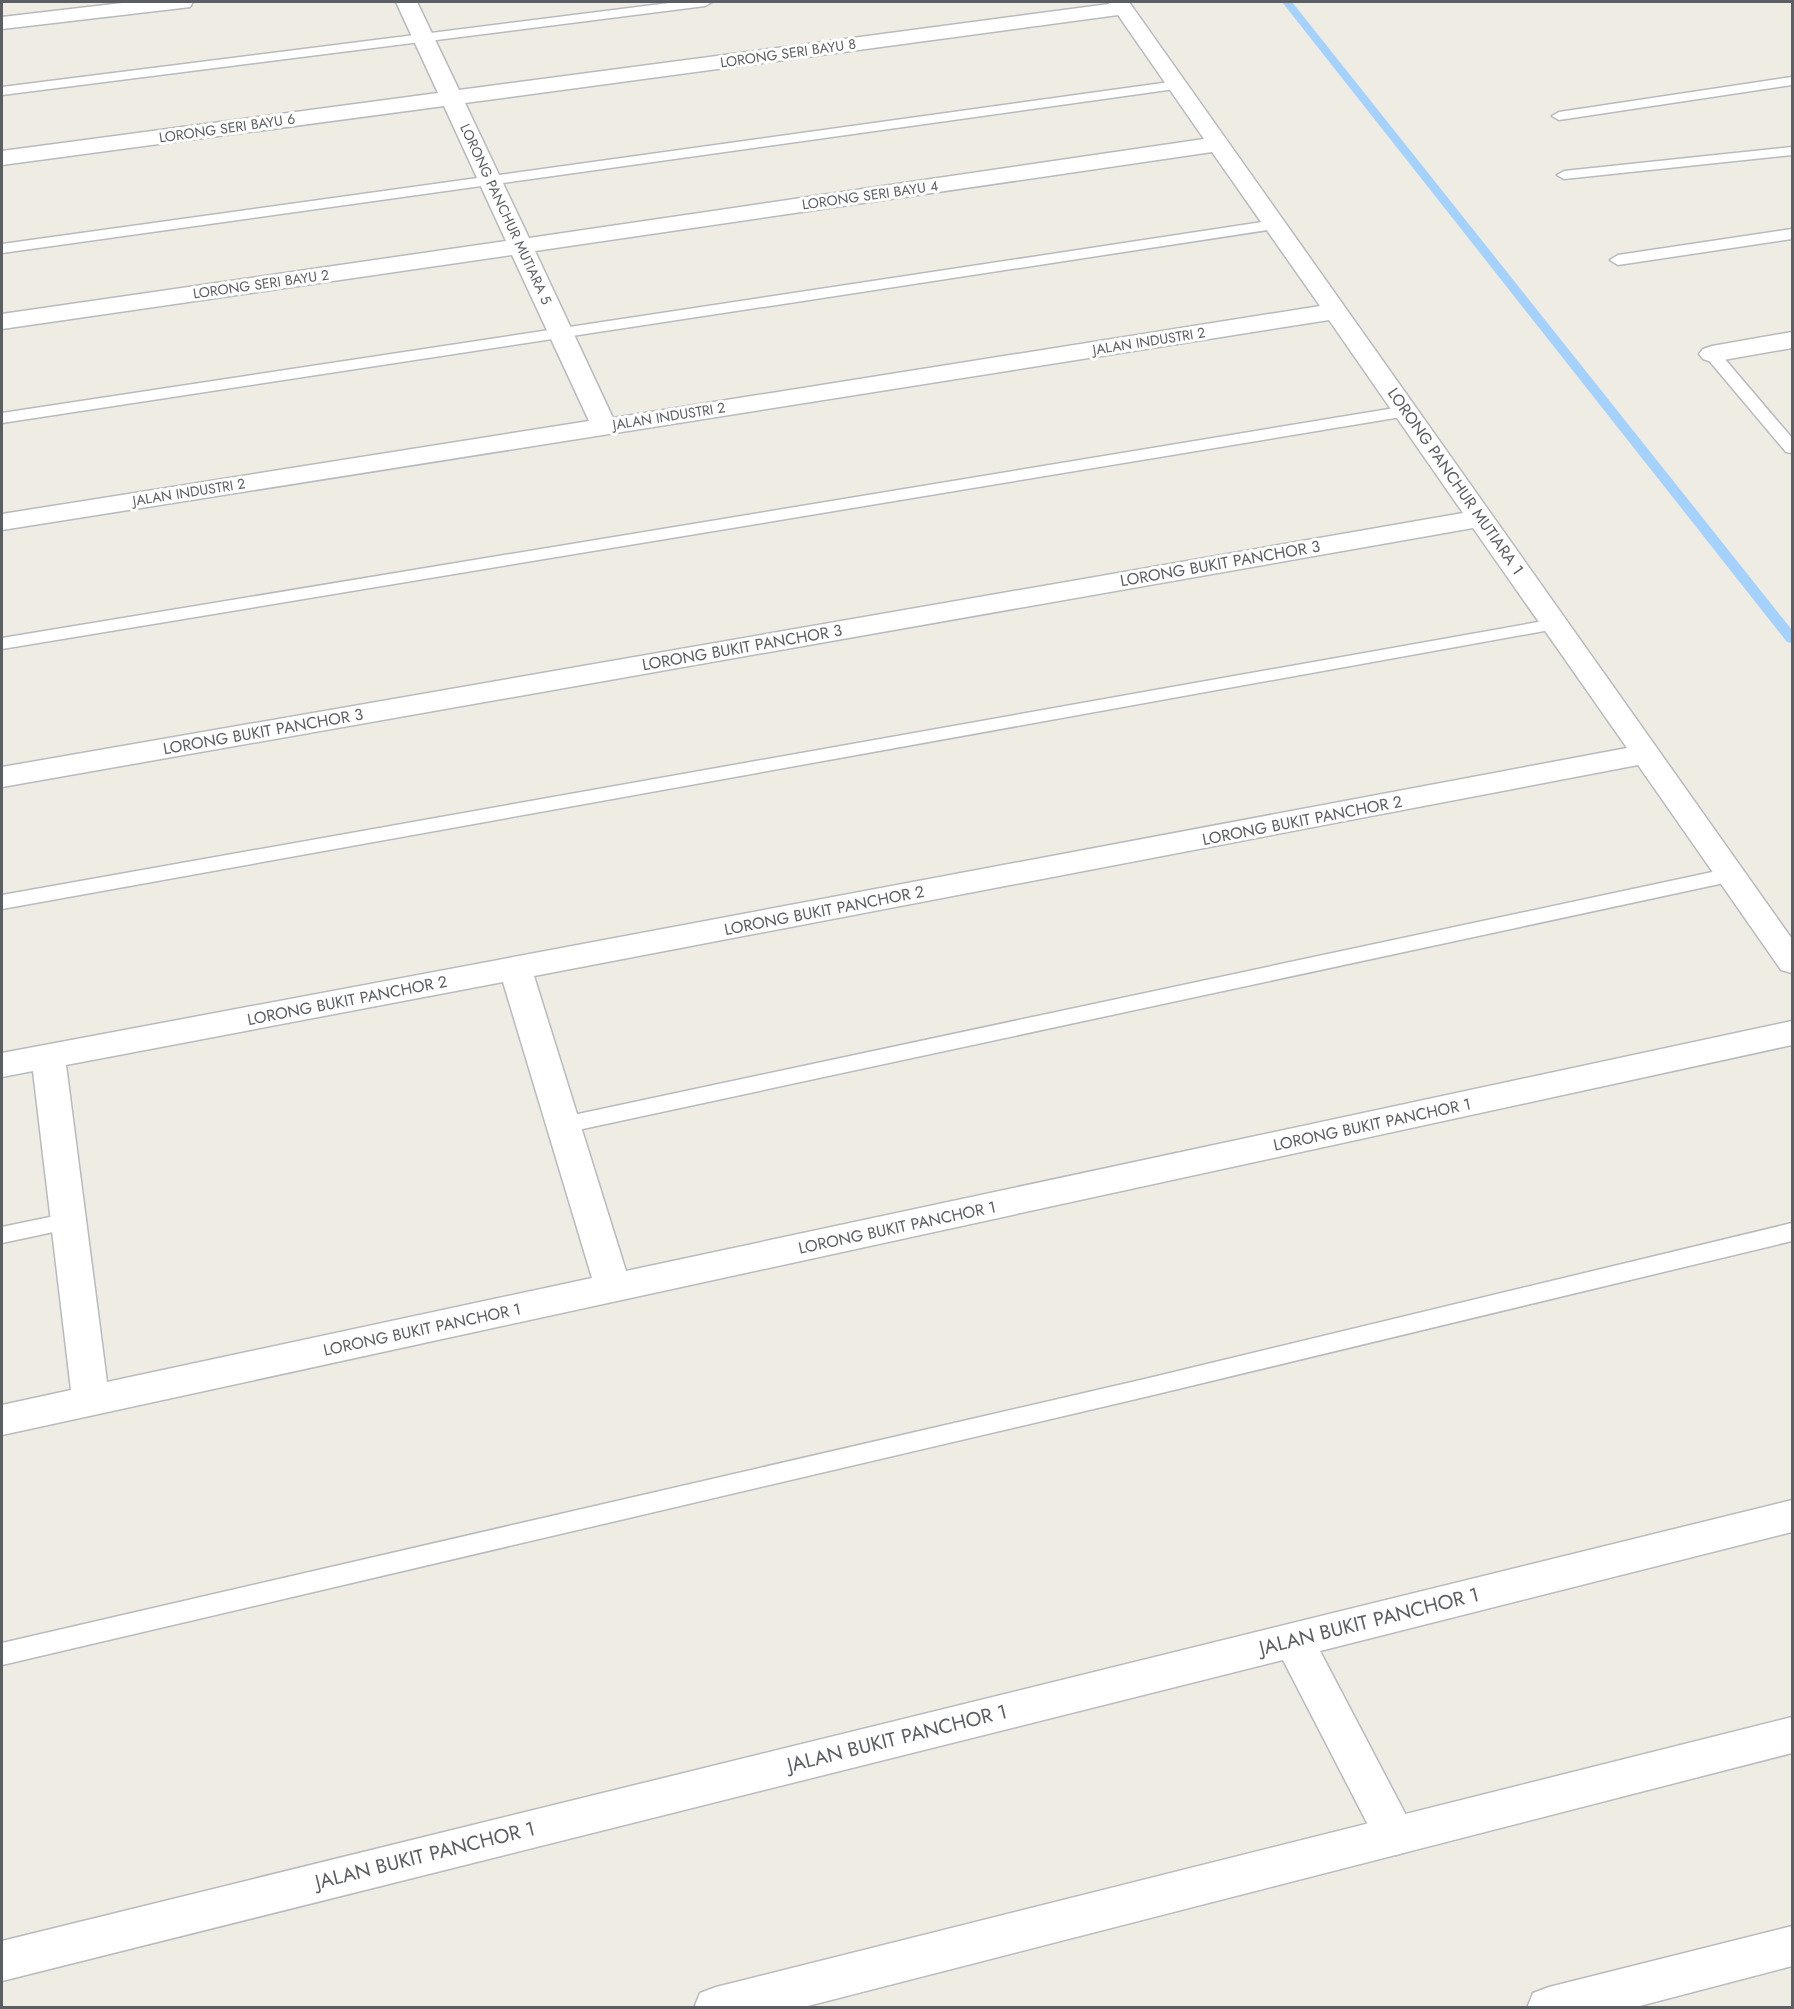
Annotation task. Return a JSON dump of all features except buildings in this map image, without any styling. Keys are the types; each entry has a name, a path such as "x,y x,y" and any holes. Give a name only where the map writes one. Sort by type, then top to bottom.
{"street":[{"path":"2,23 182,2"},
{"name":"LORONG PANCHUR MUTIARA 5","path":"407,2 604,426"},
{"name":"LORONG PANCHUR MUTIARA 1","path":"1121,5 1792,962"},
{"name":"LORONG SERI BAYU 8","path":"453,98 1121,5"},
{"name":"LORONG SERI BAYU 6","path":"2,158 453,98"},
{"name":"LORONG SERI BAYU 4","path":"521,246 1219,144"},
{"name":"LORONG SERI BAYU 2","path":"2,322 521,246"},
{"name":"JALAN INDUSTRI 2","path":"2,522 1337,311"},
{"path":"1712,354 1792,340"},
{"name":"LORONG BUKIT PANCHOR 3","path":"2,777 1482,518"},
{"name":"LORONG BUKIT PANCHOR 2","path":"2,1065 1647,754"},
{"path":"515,968 613,1288"},
{"name":"LORONG BUKIT PANCHOR 1","path":"2,1420 1792,1033"},
{"path":"48,1056 91,1400"},
{"name":"JALAN BUKIT PANCHOR 1","path":"2,1961 1792,1516"},
{"path":"1293,1640 1395,1836"},
{"path":"716,2007 1792,1735"},
{"path":"1550,2007 1792,1946"}],"lane":[{"path":"2,91 705,2"},
{"path":"1559,116 1792,81"},
{"path":"2,249 1178,85"},
{"path":"1564,175 1792,151"},
{"path":"2,418 1276,225"},
{"path":"1618,260 1792,234"},
{"path":"1712,354 1791,443"},
{"path":"2,645 1407,411"},
{"path":"2,902 1555,624"},
{"path":"564,1125 1731,875"},
{"path":"2,1235 69,1221"},
{"path":"2,1654 1149,1388 1792,1232"}],"waterway":[{"path":"1287,2 1792,639"}]}
